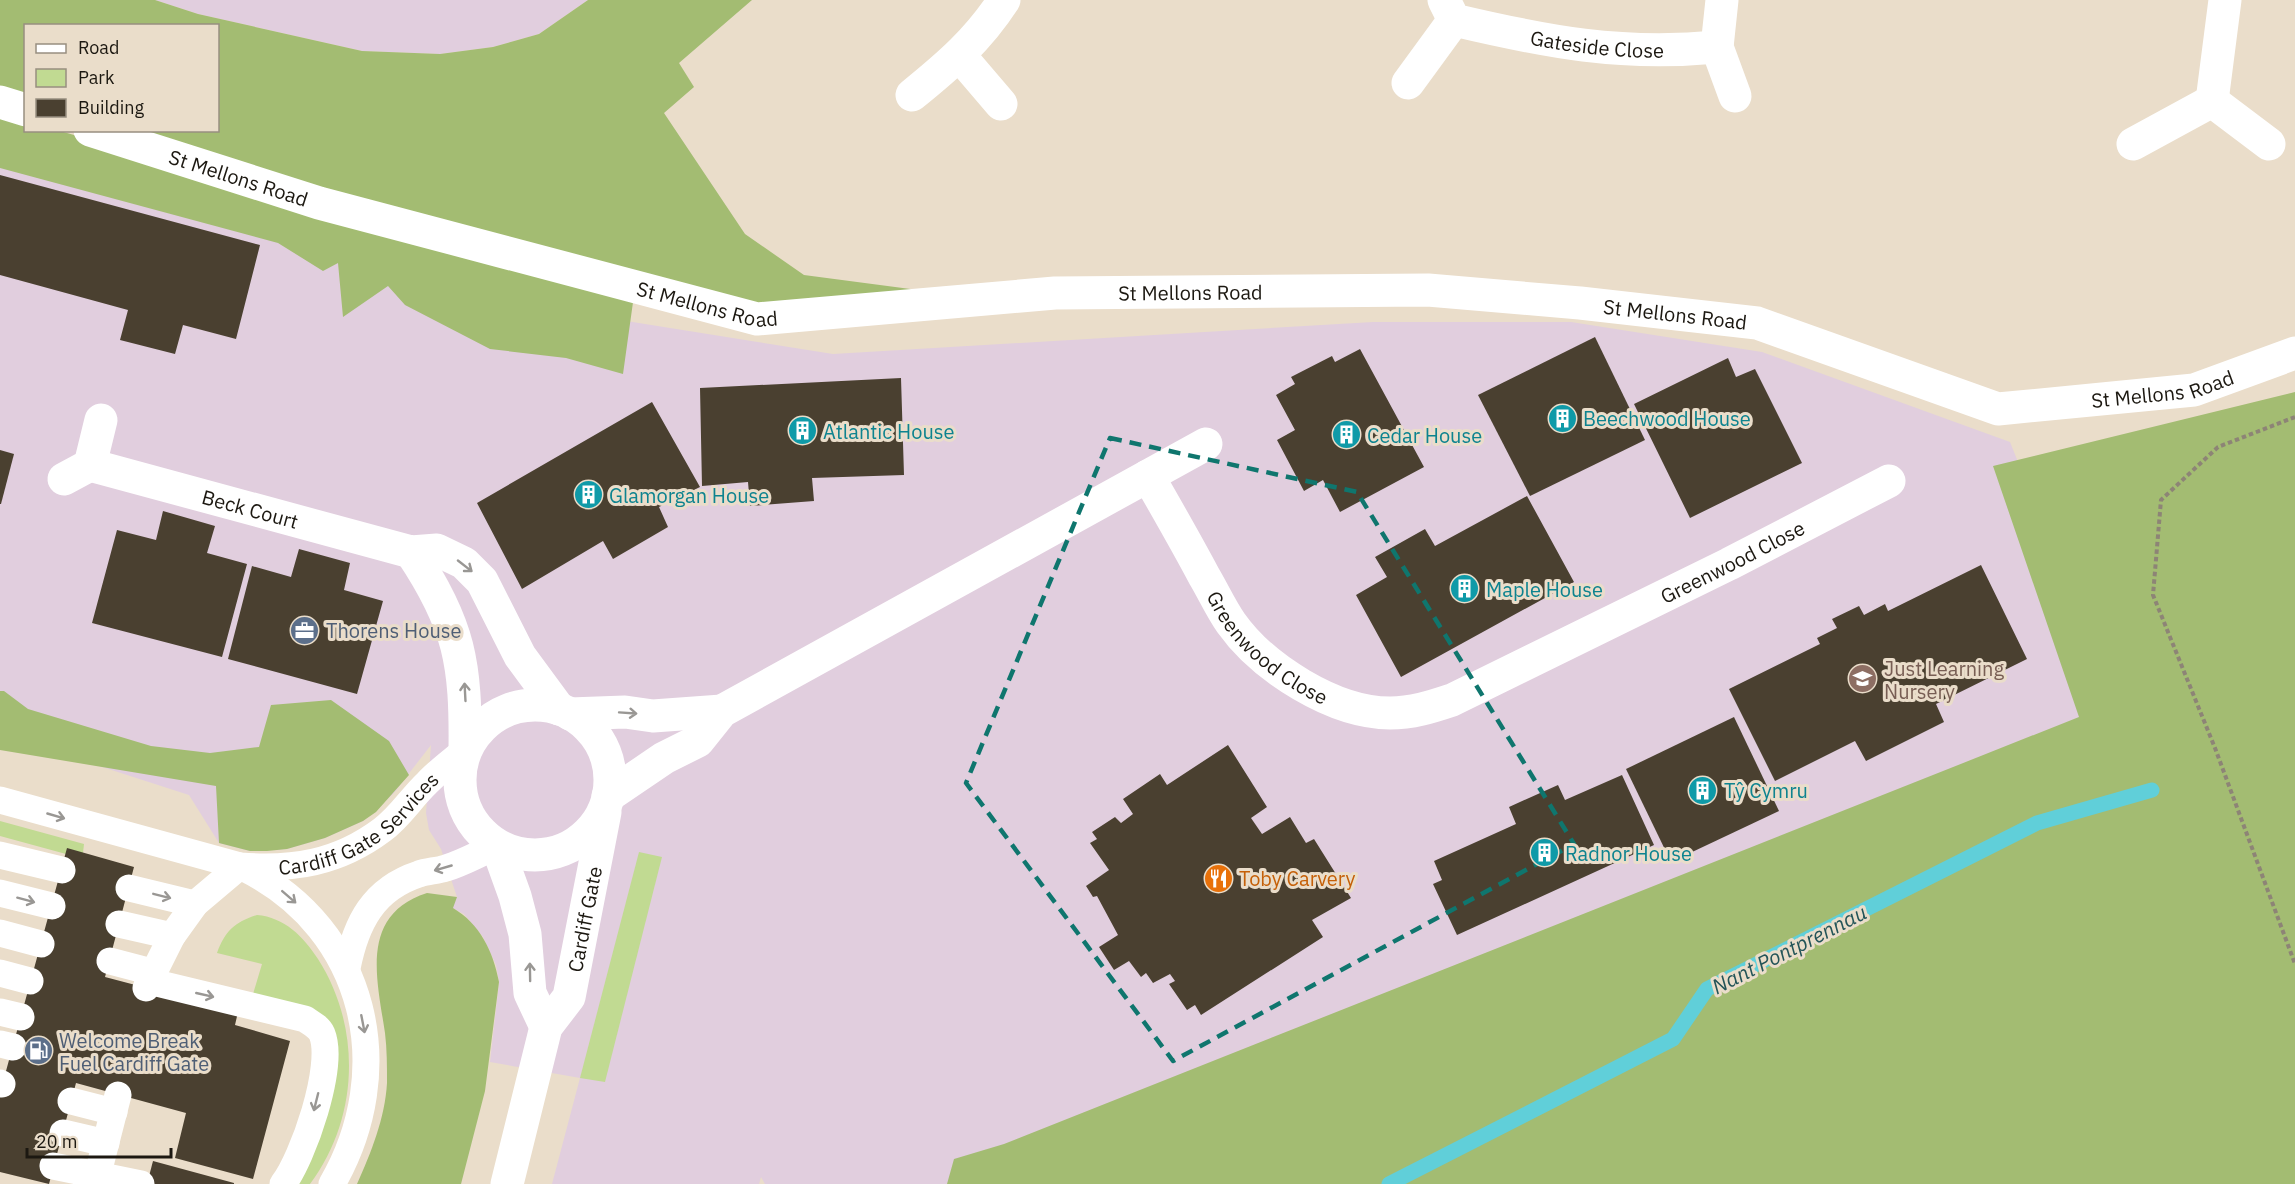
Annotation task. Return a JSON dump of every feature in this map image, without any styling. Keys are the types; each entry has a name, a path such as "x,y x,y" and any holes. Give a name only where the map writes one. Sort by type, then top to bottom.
{"street":[{"path":"912,95 960,56 992,20 1004,0"},
{"path":"1722,0 1717,47 1735,96"},
{"path":"2211,101 2225,0"},
{"path":"1408,83 1449,10"},
{"name":"Gateside Close","path":"1449,10 1527,37 1589,47 1665,52 1717,47"},
{"path":"960,56 1001,105"},
{"path":"2133,144 2211,101"},
{"path":"2211,101 2269,144"},
{"path":"0,102 24,109"},
{"name":"St Mellons Road","path":"96,132 319,202 757,319 1055,293 1428,290 1580,303 1756,323 1998,409 2194,390 2295,353"},
{"name":"Beck Court","path":"101,420 77,472 411,552 437,550 464,563 476,575 520,656 565,712"},
{"path":"607,800 664,758 698,741 722,711 1206,444"},
{"name":"Greenwood Close","path":"1148,476 1231,623 1258,653 1288,676 1328,698 1359,710 1389,713 1417,711 1452,700 1729,564 1889,481"},
{"path":"411,552 435,587 457,643 464,675 465,750"},
{"name":"Cardiff Gate","path":"507,1184 546,1027 569,997 607,800 610,775 603,749 586,724 565,712 530,706 501,712 480,729 465,750 460,780 467,812 484,836 497,846 518,854 540,855 569,847 592,828 607,800"},
{"path":"565,712 625,712 653,716 722,711"},
{"name":"Cardiff Gate","path":"497,846 515,896 525,934 530,993 546,1027"}],"lane":[{"name":"Cardiff Gate Services","path":"240,866 276,869 299,866 342,853 383,829 426,783 465,750"},
{"name":"Cardiff Gate Services","path":"0,800 240,866 271,881 292,899 322,932 347,968 363,1021 368,1073 357,1131 344,1164 332,1184"},
{"name":"Cardiff Gate Services","path":"347,968 352,943 363,916 377,897 411,877 447,868 497,846"},
{"path":"0,855 62,870"},
{"path":"149,981 172,936 195,904 240,866"},
{"path":"129,888 195,904"},
{"path":"0,893 52,906"},
{"path":"119,924 172,936"},
{"path":"0,933 41,944"},
{"path":"110,961 149,981 305,1019 318,1027 322,1035 324,1050 321,1082 305,1144 297,1164 283,1184"},
{"path":"0,973 30,981"},
{"path":"72,1101 116,1104 98,1177"},
{"path":"63,1133 106,1143"},
{"path":"54,1166 98,1177 141,1184"}],"path":[{"path":"2295,417 2218,447 2161,500 2153,595 2215,748 2295,964"}],"highlighted area":[{"path":"1110,438 1357,492 1574,844 1173,1061 966,783"}],"shaded area":[{"path":"155,0 588,0 539,34 493,47 440,54 362,51 198,14"},
{"path":"0,145 620,320 833,354 1373,322 1571,322 1762,352 2010,442 2131,745 986,1184 765,1184 761,1177 759,1184 552,1184 580,1078 490,1062 499,982 496,965 483,937 464,914 452,908 457,897 441,849 429,830 426,813 431,745 393,794 363,821 325,838 287,849 250,851 219,843 189,795 0,734"}],"green space":[{"path":"0,0 155,0 198,14 362,51 440,54 493,47 539,34 588,0 752,0 679,63 694,87 664,113 745,234 804,275 933,292 782,308 727,299 328,191 123,132 219,132 219,24 24,24 24,101 0,94"},
{"path":"0,113 24,120 24,132 64,132 634,295 623,374 566,358 490,349 405,305 388,286 343,317 338,263 323,271 278,243 0,168"},
{"path":"2295,392 2295,1184 947,1184 954,1159 1004,1144 2079,717 1993,466"},
{"path":"0,691 4,691 28,709 151,746 210,753 259,747 271,705 331,700 389,741 409,775 376,812 363,821 325,838 287,849 250,851 219,843 216,786 0,750"},
{"path":"0,821 84,844 83,853 66,854 0,836"},
{"path":"639,852 662,857 605,1082 580,1078"},
{"path":"427,893 457,897 453,908 478,930 493,960 499,982 485,1091 461,1184 357,1184 376,1135 386,1096 386,1045 377,971 382,933 391,917 405,903"},
{"path":"257,915 284,924 300,936 318,959 332,986 342,1014 348,1043 349,1073 346,1102 338,1131 326,1158 310,1184 296,1184 313,1152 324,1119 335,1048 253,994 262,964 217,953 232,928"}],"building":[{"path":"0,175 260,245 236,339 183,325 175,354 120,340 128,310 0,275"},
{"name":"Beechwood House","path":"1595,337 1645,440 1530,496 1478,395"},
{"name":"Cedar House","path":"1360,349 1424,467 1340,512 1323,480 1304,491 1277,440 1295,430 1276,395 1295,384 1291,377 1332,356 1335,362"},
{"path":"1728,358 1736,377 1755,369 1802,463 1690,518 1634,404"},
{"name":"Atlantic House","path":"901,378 904,475 812,478 814,501 750,506 748,482 702,486 700,388"},
{"name":"Glamorgan House","path":"652,402 700,487 659,507 668,527 613,559 603,541 522,589 477,503"},
{"path":"0,450 14,454 1,504 0,504"},
{"name":"Maple House","path":"1527,496 1574,582 1401,677 1356,595 1387,577 1375,557 1425,529 1435,546"},
{"path":"163,511 215,526 207,553 247,564 222,657 92,623 117,530 156,540"},
{"name":"Thorens House","path":"299,549 350,563 344,590 383,601 357,694 228,659 252,566 291,577"},
{"path":"1981,565 2027,659 1936,704 1944,722 1866,761 1855,741 1775,781 1729,689 1820,644 1817,638 1837,628 1832,619 1859,606 1864,615 1885,604 1888,611"},
{"name":"Tŷ Cymru","path":"1734,717 1779,811 1671,862 1626,769"},
{"name":"Toby Carvery","path":"1228,745 1267,807 1251,818 1262,834 1290,817 1306,843 1314,839 1351,898 1312,920 1323,937 1201,1015 1195,1005 1187,1010 1169,984 1175,981 1170,974 1153,983 1146,973 1141,977 1129,961 1114,970 1099,947 1118,935 1097,896 1093,897 1086,886 1109,870 1090,843 1097,839 1092,832 1115,817 1121,823 1133,814 1123,799 1160,774 1167,785"},
{"name":"Radnor House","path":"1622,775 1654,845 1457,935 1433,884 1442,880 1434,861 1516,824 1509,807 1558,785 1565,800"},
{"path":"67,848 134,867 105,977 238,1012 235,1025 290,1041 253,1179 175,1158 186,1113 76,1083 49,1184 0,1172 0,1093"},
{"path":"153,1161 234,1183 234,1184 147,1184"}],"waterway":[{"name":"Nant Pontprennau","path":"1389,1184 1673,1039 1707,989 2037,823 2152,790"}],"place":[{"name":"Beechwood House","path":"1562,418"},
{"name":"Atlantic House","path":"802,431"},
{"name":"Cedar House","path":"1346,435"},
{"name":"Glamorgan House","path":"588,495"},
{"name":"Maple House","path":"1465,589"},
{"name":"Thorens House","path":"305,630"},
{"name":"Just Learning Nursery","path":"1863,679"},
{"name":"Tŷ Cymru","path":"1703,790"},
{"name":"Radnor House","path":"1544,853"},
{"name":"Toby Carvery","path":"1218,878"},
{"name":"Welcome Break Fuel Cardiff Gate","path":"38,1051"}]}
